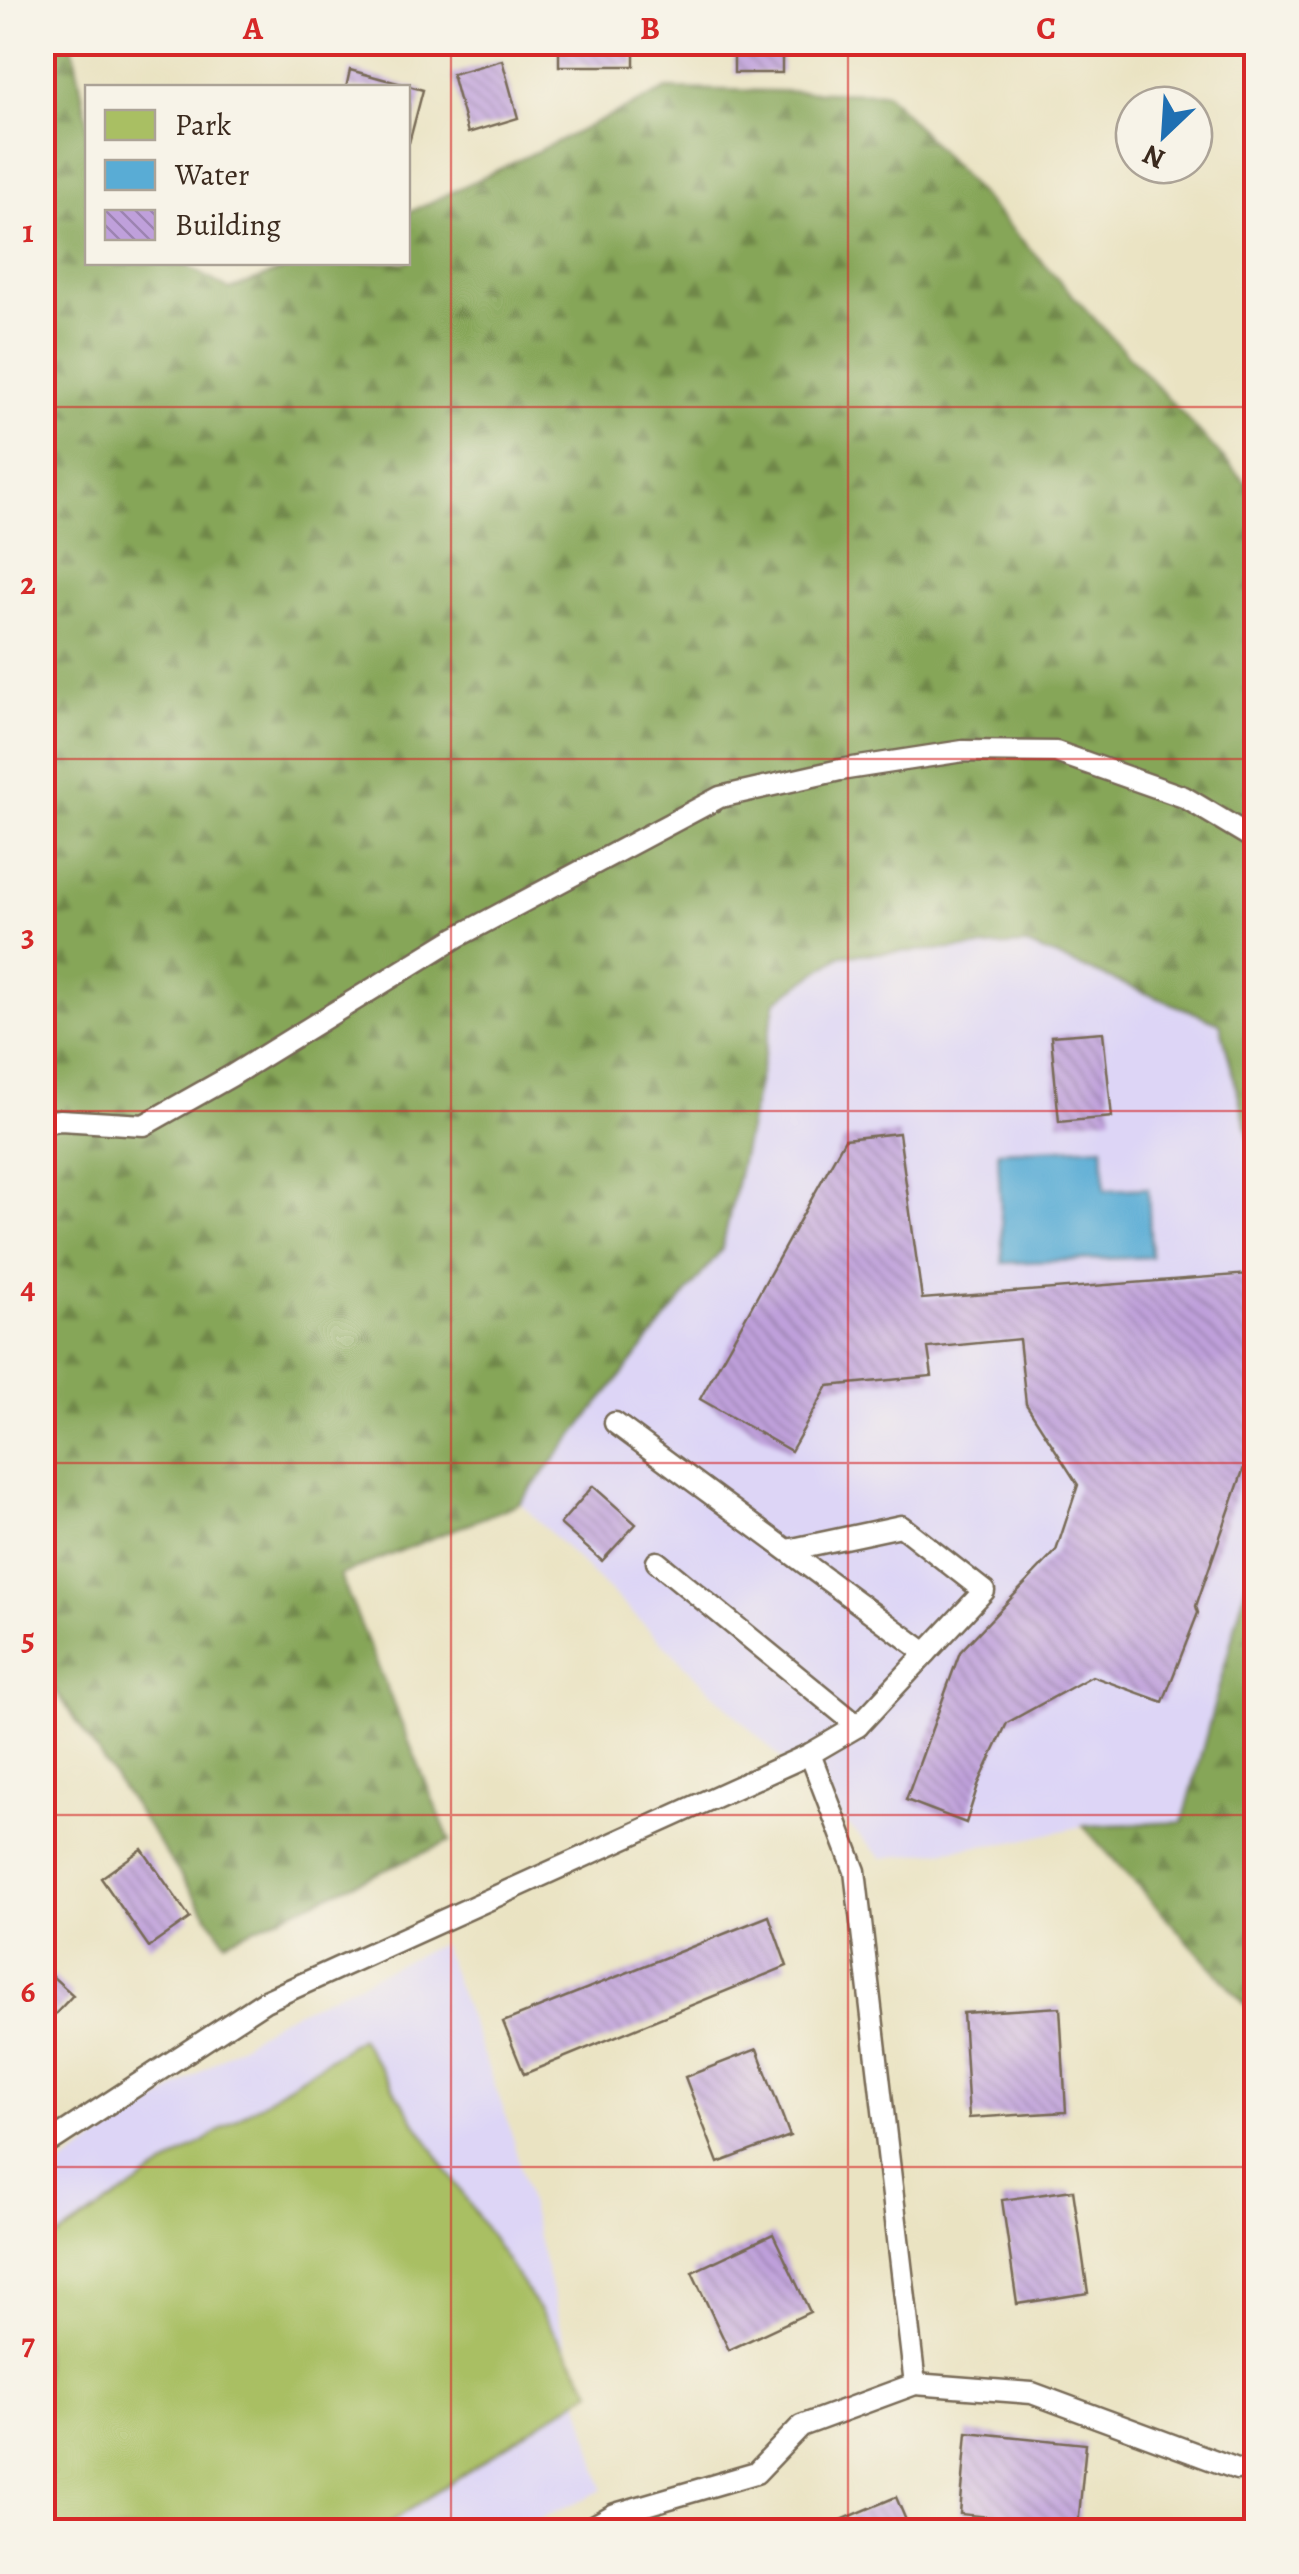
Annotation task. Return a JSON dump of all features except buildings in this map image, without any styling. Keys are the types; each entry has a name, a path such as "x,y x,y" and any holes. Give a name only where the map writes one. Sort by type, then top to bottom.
{"lane":[{"path":"42,1122 144,1124 232,1076 457,936 720,797 840,770 963,751 1056,752 1184,798 1256,840"},
{"path":"615,1423 926,1653"},
{"path":"42,2147 265,2001 810,1754 858,1726 984,1590 900,1526 788,1550"},
{"path":"657,1562 858,1726"},
{"path":"810,1754 856,1871 915,2384"},
{"path":"583,2532 615,2514 756,2473 801,2426 915,2384 1032,2393 1237,2469"}],"shaded area":[{"path":"1029,946 1220,1023 1256,1163 1256,1548 1183,1822 1083,1826 1013,1842 882,1858 520,1503 722,1249 776,1001 842,955"},
{"path":"441,1944 508,2121 603,2490 513,2531 43,2532 43,2178 276,2021"}],"green space":[{"path":"42,43 72,43 85,108 85,265 185,265 230,290 296,265 410,265 410,212 667,89 886,93 1247,484 1256,464 1256,1164 1220,1023 1027,945 842,955 776,1001 722,1249 520,1503 340,1575 450,1841 225,1941 43,1672"},
{"path":"1256,1548 1256,2016 1083,1826 1183,1822"},
{"path":"360,2038 592,2390 377,2531 43,2531 43,2247"}],"water":[{"path":"1103,1146 1105,1190 1148,1188 1151,1257 1003,1263 998,1151"}]}
